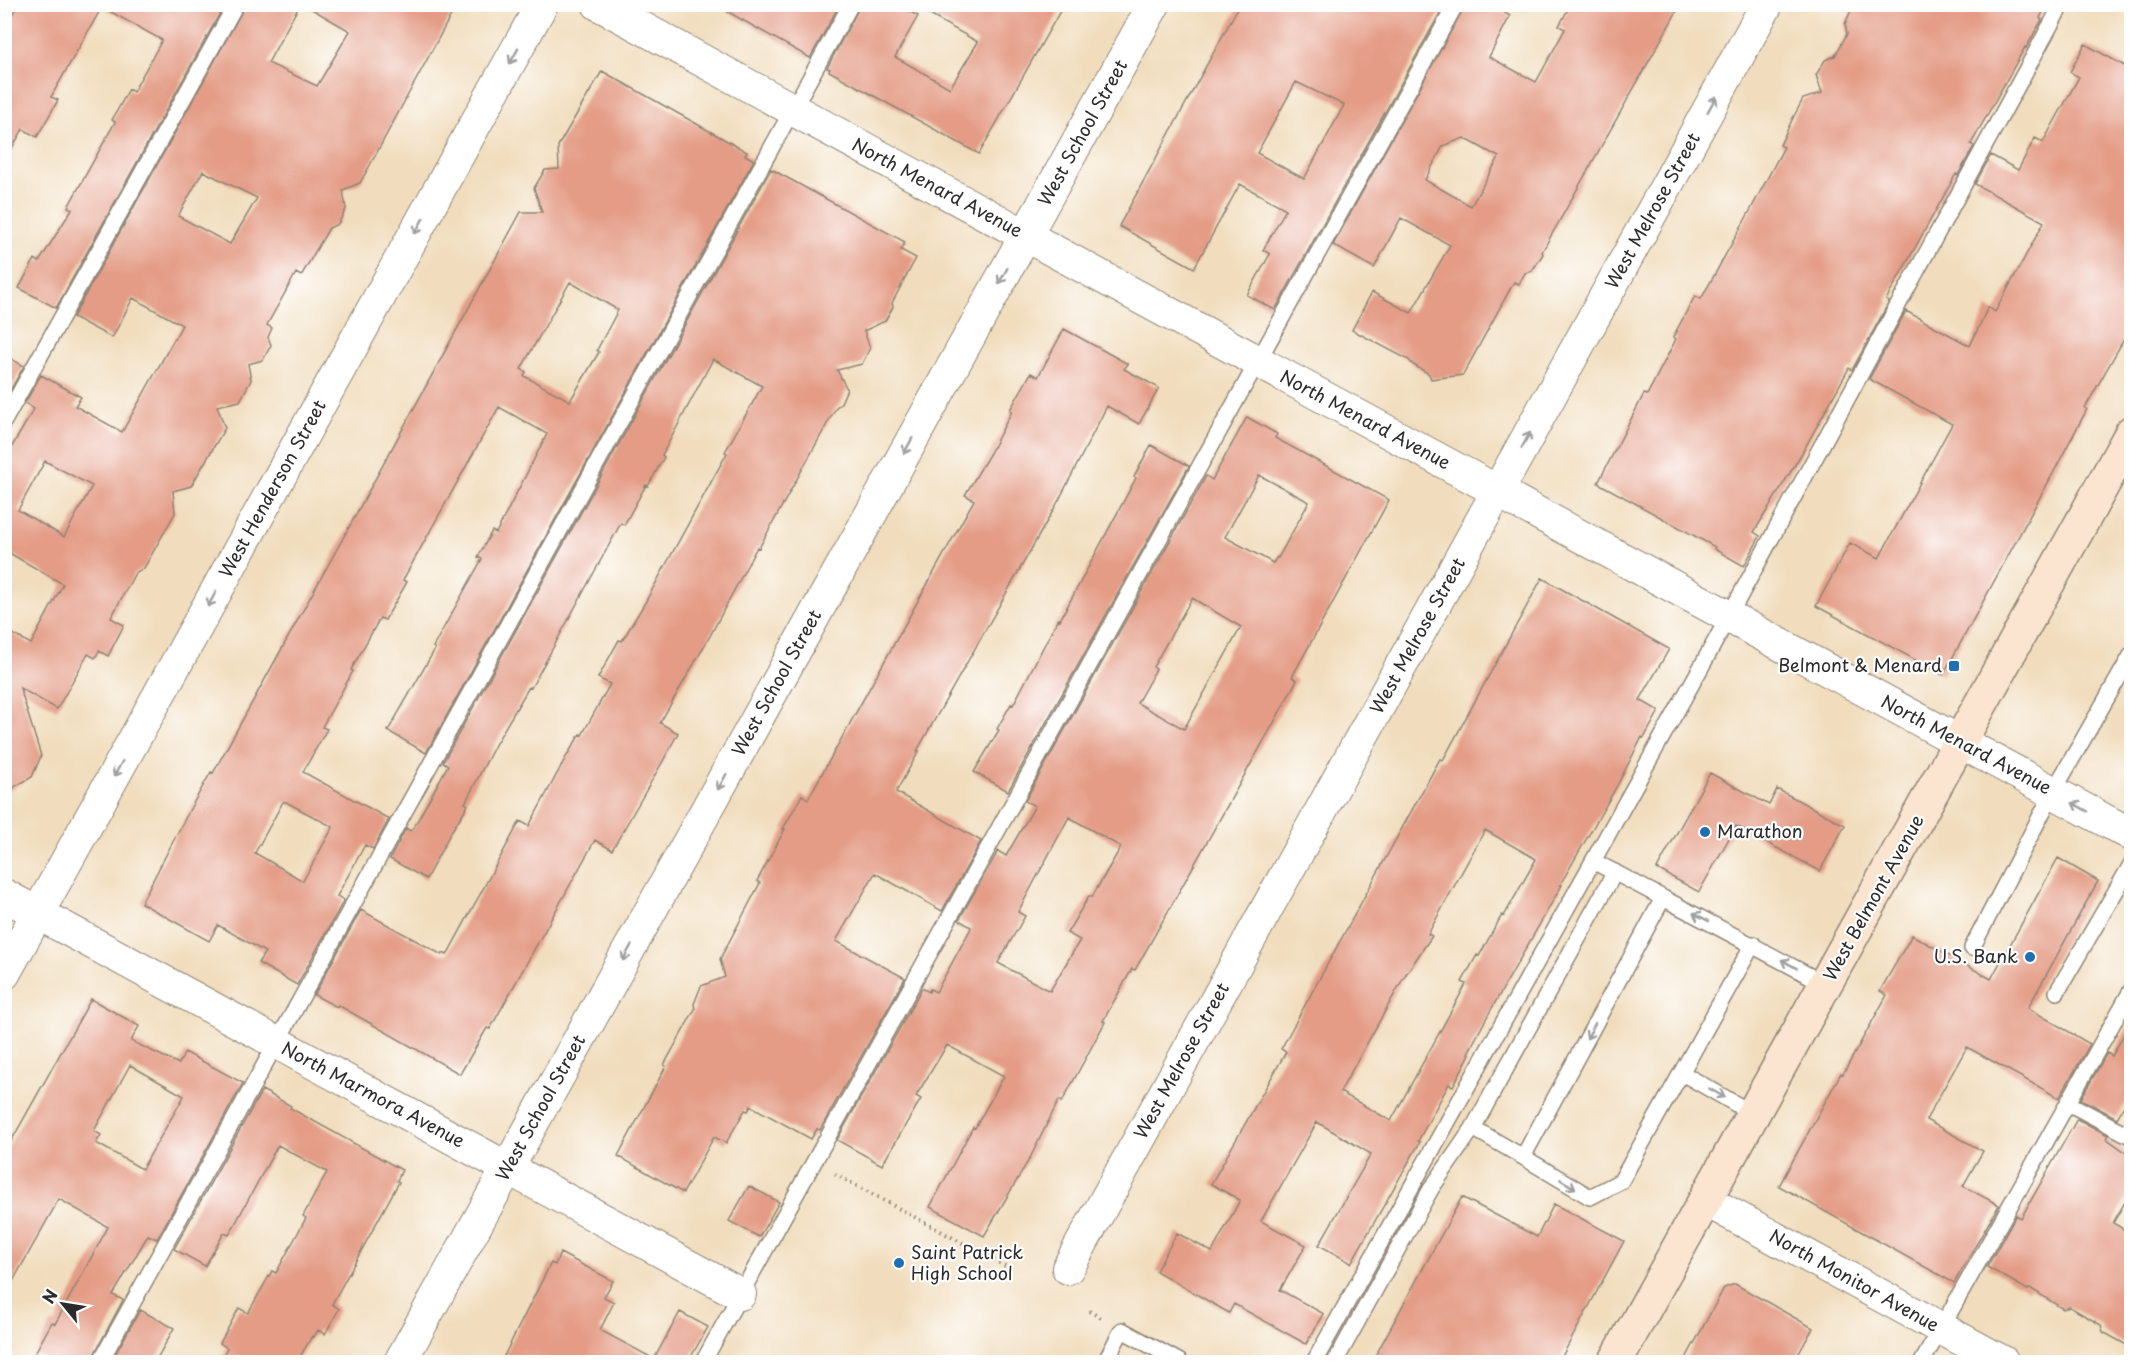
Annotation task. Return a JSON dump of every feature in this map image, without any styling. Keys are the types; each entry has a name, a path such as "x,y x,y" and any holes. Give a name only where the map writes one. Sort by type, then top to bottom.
{"main road":[{"name":"West Belmont Avenue","path":"1615,1362 1960,742 2118,467 2132,432"}],"street":[{"name":"West Henderson Street","path":"4,974 542,4"},
{"name":"North Menard Avenue","path":"598,4 2132,835"},
{"name":"West School Street","path":"400,1362 1154,4"},
{"name":"West Melrose Street","path":"1068,1268 1767,4"},
{"name":"North Marmora Avenue","path":"4,895 740,1294"},
{"name":"North Monitor Avenue","path":"1705,1200 2003,1362"}],"lane":[{"path":"4,422 236,4"},
{"path":"100,1362 851,4"},
{"path":"703,1362 1456,4"},
{"path":"1314,1362 1729,617 2062,4"},
{"path":"1972,948 2053,792 2132,654"},
{"path":"1593,861 1825,984"},
{"path":"2057,992 2132,863"},
{"path":"1335,1362 1431,1189 1473,1128 1615,872"},
{"path":"1523,1157 1663,898"},
{"path":"1473,1128 1590,1197 1621,1181 1753,944"},
{"path":"1922,1362 2132,989"},
{"path":"1682,1073 1753,1114"},
{"path":"2068,1103 2132,1137"},
{"path":"1104,1362 1122,1330 1180,1362"}],"path":[{"path":"813,1162 1005,1266"}],"building":[{"path":"18,4 225,4 56,308 19,288 35,259 39,262 72,209 68,207 115,122 112,120 129,89 133,92 162,40 102,7 51,97 58,100 37,137 23,129 4,162 4,29"},
{"path":"246,4 300,4 268,63 317,86 350,31 303,4 457,4 360,183 343,190 346,209 338,224 329,228 301,276 296,273 267,325 272,328 268,337 271,345 263,360 248,364 251,380 240,401 217,406 225,428 191,486 173,491 175,513 144,568 135,573 111,618 124,625 108,656 99,651 95,658 88,654 57,709 20,688 41,756 32,777 4,793 4,629 31,644 63,584 4,550 4,460 34,409 25,403 41,375 81,397 75,406 122,432 182,325 133,298 112,338 73,317","holes":["203,171 257,198 230,244 178,216","45,461 92,486 64,537 18,510"]},
{"path":"714,4 840,4 810,58"},
{"path":"861,4 896,4 918,16 895,57 950,88 978,42 910,4 1064,4 979,154 829,71 830,69 827,68"},
{"path":"1240,4 1445,4 1275,310 1247,295 1270,254 1263,250 1286,209 1240,184 1194,268 1119,226","holes":["1296,82 1344,105 1304,179 1257,153"]},
{"path":"1466,4 1490,4 1510,16 1489,57 1536,82 1565,29 1559,26 1571,4 1681,4 1542,252 1543,254 1532,271 1525,273 1519,284 1514,282 1463,375 1431,379 1429,374 1409,360 1352,330 1372,292 1411,313 1450,245 1401,218 1374,268 1333,245","holes":["1464,138 1499,157 1471,206 1425,180 1443,146"]},
{"path":"1854,4 2047,4 2040,18 2042,20 1971,144 1974,146 1958,175 1956,174 1886,300 1889,302 1852,370 1849,368 1802,453 1754,532 1760,536 1744,566 1714,549 1715,547 1598,483 1644,394 1647,395 1676,339 1673,337 1695,296 1701,299 1751,209 1784,147 1780,145 1803,99 1822,93 1816,75 1825,60 1835,56 1847,34 1845,24"},
{"path":"2085,44 2132,70 2132,325 2085,408 2087,409 2051,477 1943,675 1816,606 1850,543 1879,558 1952,424 1869,379 1906,311 1970,346 1988,307 1995,312 2044,222 1975,184 1991,155 2018,170 2035,138 2043,142 2079,77 2070,72"},
{"path":"602,71 747,152 745,155 754,160 426,753 388,731 435,649 433,647 482,559 478,557 492,531 496,533 547,434 499,407 403,580 407,582 385,620 380,618 351,670 353,671 322,727 327,729 303,772 389,819 373,849 365,845 337,896 344,900 297,985 258,963 265,952 218,925 209,941 141,903 190,809 211,772 213,773 521,212 542,212 534,188 545,170 559,169 558,146","holes":["570,282 618,310 597,350 599,352 570,401 524,376 526,372 521,369","283,802 333,827 303,881 255,853"]},
{"path":"771,169 905,242 901,250 916,258 885,321 864,331 870,348 862,364 837,370 847,389 840,405 837,406 759,548 757,547 660,723 678,733 663,761 612,850 595,840 490,1029 487,1028 460,1074 338,1005 337,1007 314,995 361,910 442,955 443,953 447,955 520,821 529,826 566,757 580,734 582,735 610,684 598,678 619,640 622,641 646,601 762,386 713,359 648,486 646,485 624,525 621,523 531,688 529,687 496,743 465,803 468,805 426,879 390,859 406,828 410,831 414,827 448,765 443,762"},
{"path":"1064,329 1128,364 1124,369 1159,388 1139,424 1107,406 1059,500 896,792 981,841 942,911 875,873 836,941 905,978 820,1130 817,1129 811,1139 751,1106 748,1111 745,1110 726,1143 714,1137 683,1193 618,1156 695,1009 694,1004 701,986 725,977 720,959 760,883 757,881 785,829 783,829 802,795 808,799 974,500 965,495 990,453 1012,411 1010,410 1031,373 1038,377"},
{"path":"4,355 24,366 8,394 4,392"},
{"path":"1247,417 1277,434 1275,438 1389,500 1292,677 1297,680 1276,719 1135,970 1132,969 1062,1102 1059,1100 1030,1158 984,1236 930,1207 973,1127 975,1128 1004,1076 947,1045 916,1096 921,1099 882,1165 837,1140 922,988 929,992 930,989 936,992 971,927 959,920 998,851 1006,856 1035,806 1025,801 1206,476 1212,480","holes":["1259,475 1309,502 1273,563 1225,537","1192,598 1241,627 1184,729 1137,703 1156,669 1153,667","1069,817 1121,847 1092,897 1089,896 1067,933 1080,940 1050,991 998,963 1025,916 1018,912"]},
{"path":"1151,445 1189,466 1008,791 974,772 999,730 997,729 1011,704 1013,705 1058,619 1060,620 1136,478 1134,477"},
{"path":"1542,578 1669,649 1640,700 1659,711 1644,738 1642,737 1488,1015 1453,1086 1449,1084 1418,1141 1420,1142 1351,1263 1319,1245 1371,1154 1317,1122 1261,1221 1306,1245 1280,1290 1324,1314 1306,1344 1234,1304 1229,1313 1156,1271 1177,1233 1212,1252 1240,1200 1211,1184 1286,1052 1281,1049 1299,1016 1440,759 1443,760","holes":["1485,830 1536,859 1504,916 1502,915 1462,982 1466,984 1391,1121 1340,1092 1404,977 1432,936 1428,934"]},
{"path":"1710,773 1769,805 1777,789 1845,825 1820,871 1736,826 1699,892 1657,869"},
{"path":"2058,858 2098,881 2028,1008 2090,1044 2059,1098 1967,1047 1926,1120 1983,1151 1963,1186 1999,1205 1954,1283 1779,1186 1887,995 1880,991 1912,935 1991,979"},
{"path":"91,999 139,1026 131,1041 179,1064 185,1052 243,1083 157,1239 148,1235 113,1295 123,1300 90,1362 52,1362 35,1353 52,1322 55,1324 108,1227 59,1199 4,1297 4,1154","holes":["130,1065 184,1096 142,1169 96,1143 101,1135 94,1131"]},
{"path":"2132,1020 2132,1092 2117,1118 2081,1099 2107,1053 2112,1056"},
{"path":"262,1090 402,1170 397,1181 399,1182 332,1304 339,1309 325,1334 318,1330 314,1337 312,1336 297,1362 219,1362 227,1348 220,1343 239,1308 248,1313 272,1271 276,1273 306,1218 303,1216 327,1172 278,1145 229,1235 224,1233 205,1266 174,1249"},
{"path":"2077,1119 2108,1135 2106,1138 2132,1157 2132,1190 2113,1223 2132,1234 2132,1348 2103,1332 2101,1325 2070,1307 2063,1309 2030,1288 2028,1290 1987,1267 2016,1215 2021,1218"},
{"path":"749,1186 779,1202 759,1237 729,1221"},
{"path":"1462,1197 1537,1237 1554,1204 1624,1241 1559,1362 1372,1362"},
{"path":"560,1253 613,1281 604,1297 614,1302 600,1330 654,1359 680,1312 708,1327 688,1362 501,1362 551,1263 555,1265"},
{"path":"1735,1284 1813,1328 1794,1362 1684,1362 1724,1288"},
{"path":"140,1310 174,1328 155,1362 111,1362"}],"place":[{"name":"Belmont & Menard","path":"1954,666"},
{"name":"Marathon","path":"1705,832"},
{"name":"U.S. Bank","path":"2030,957"},
{"name":"Saint Patrick High School","path":"899,1263"}]}
